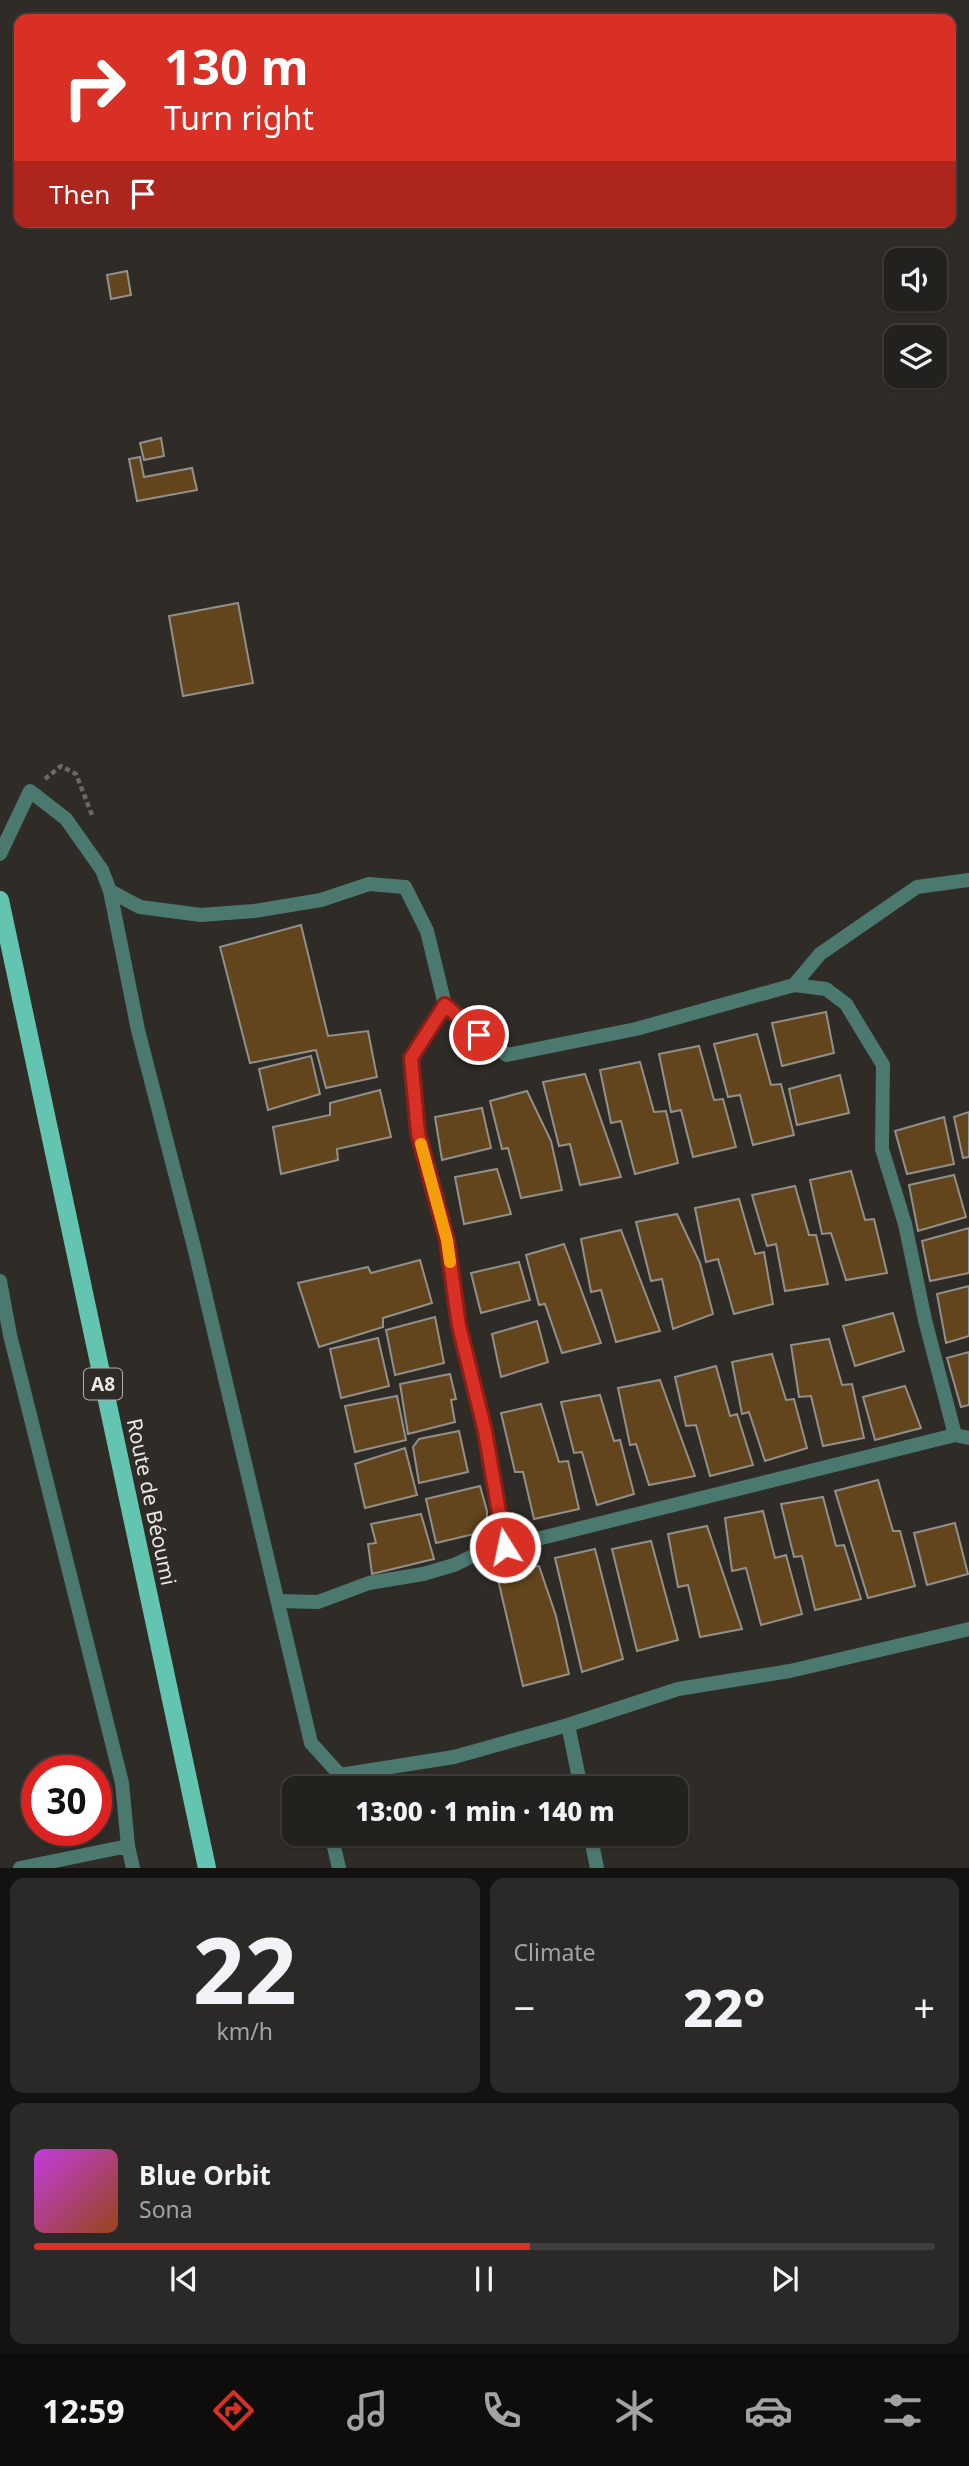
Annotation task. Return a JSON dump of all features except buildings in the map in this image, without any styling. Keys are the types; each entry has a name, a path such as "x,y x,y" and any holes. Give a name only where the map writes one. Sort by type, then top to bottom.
{"main road":[{"name":"Route de Béoumi","path":"0,900 207,1867"}],"street":[{"path":"0,854 30,791 66,819 102,870 110,891 138,1030 195,1251 312,1744 335,1776"},
{"path":"794,985 820,954 850,936 916,887 969,880"},
{"path":"110,891 140,907 201,915 254,911 321,901 369,884 405,887 427,931 445,1005 507,1055 636,1029 794,985 826,989 846,1004 883,1065 882,1149 905,1224 925,1320 962,1437 479,1553 454,1565 423,1574 369,1583 318,1602 279,1601"},
{"path":"445,1005 411,1058 418,1133 447,1240 459,1326 485,1431 505,1547"},
{"path":"0,1281 10,1335 122,1783 128,1846 133,1867"},
{"path":"367,1776 454,1757 568,1725 678,1689 790,1671 969,1629"},
{"path":"568,1725 578,1776"},
{"path":"20,1867 128,1846"},
{"path":"334,1846 340,1867"},
{"path":"593,1846 597,1867"}],"slow traffic":[{"path":"421,1144 447,1240 450,1262"}],"route":[{"path":"479,1035 445,1005 411,1058 418,1133 447,1240 459,1326 485,1431 505,1547"}]}
